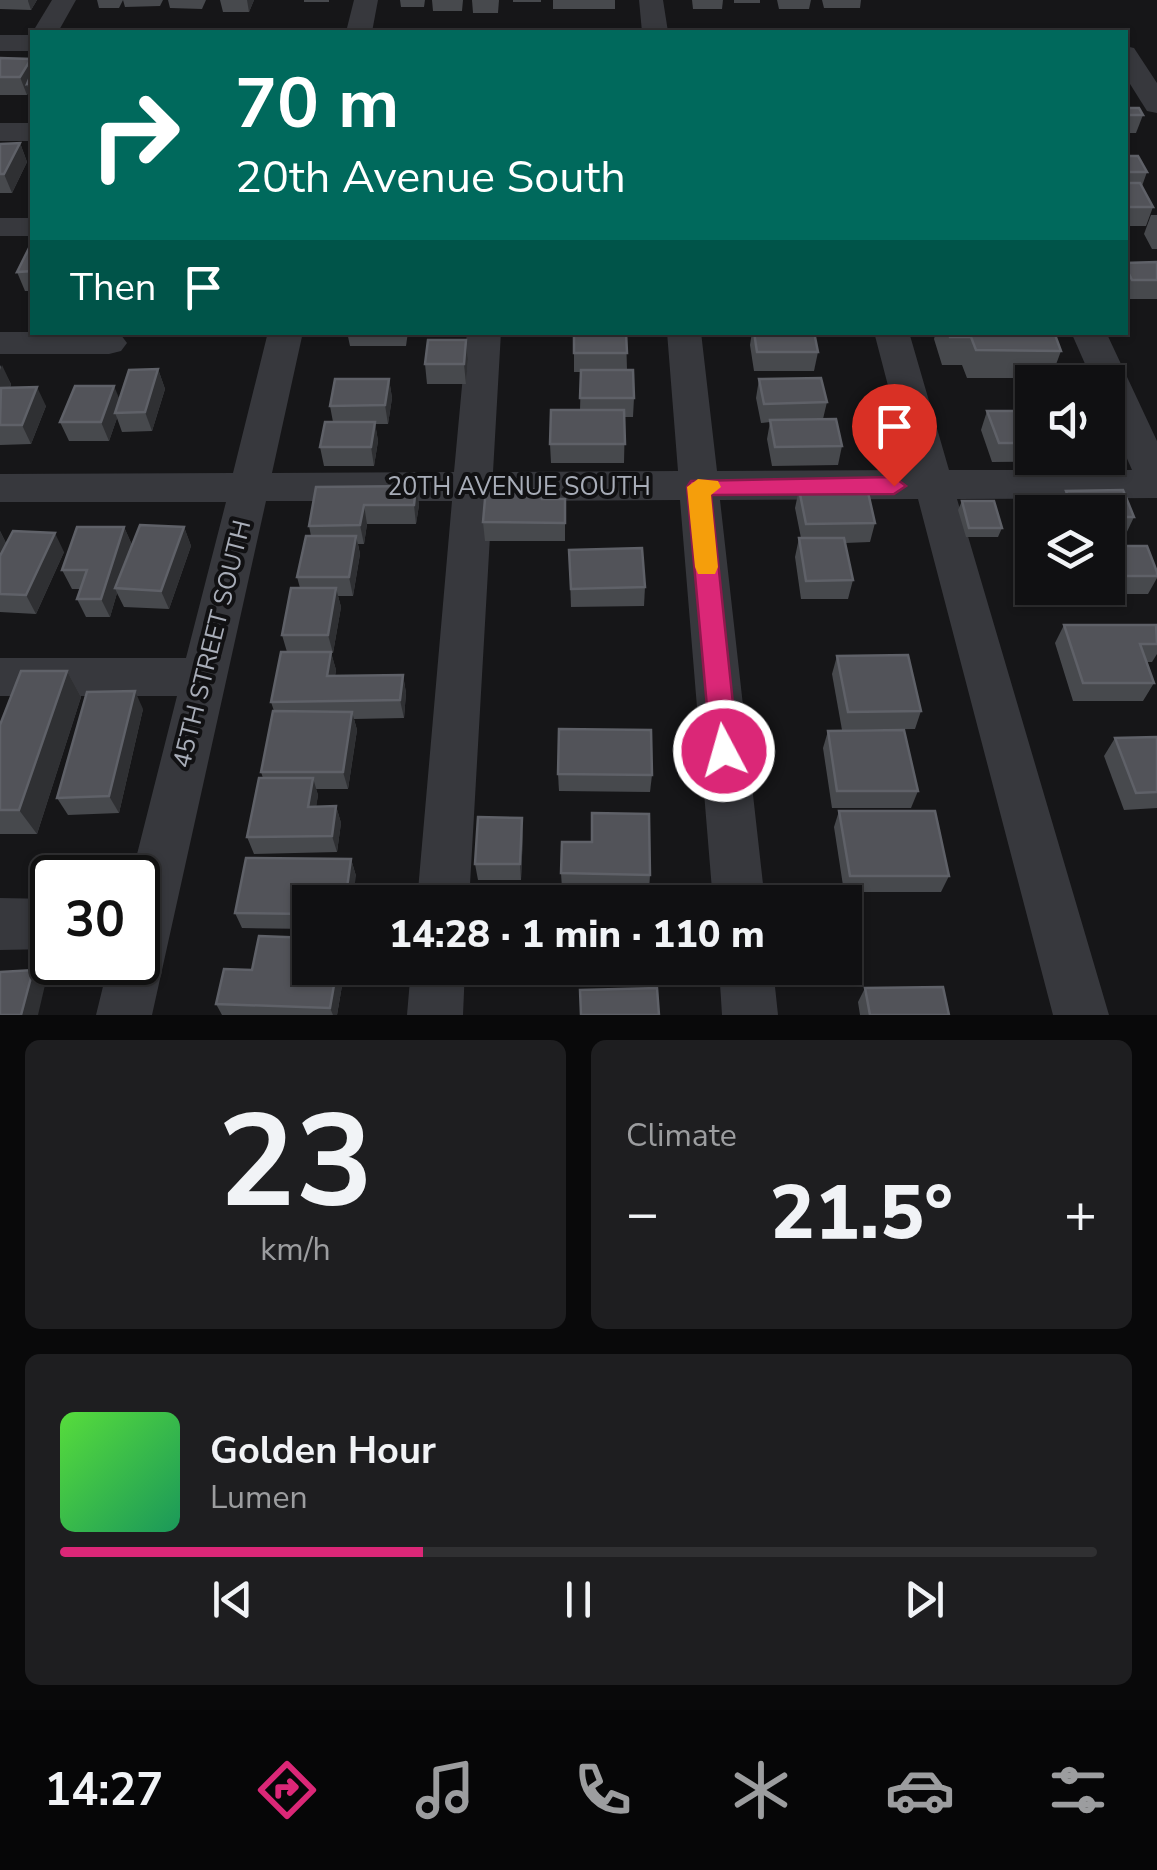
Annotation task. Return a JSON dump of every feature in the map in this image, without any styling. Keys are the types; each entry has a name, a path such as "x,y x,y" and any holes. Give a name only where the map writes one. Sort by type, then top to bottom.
{"street":[{"path":"46,30 64,0"},
{"path":"359,30 366,0"},
{"path":"650,0 654,30"},
{"path":"0,43 30,43"},
{"path":"1130,45 1157,105"},
{"path":"0,132 30,132"},
{"path":"0,227 30,227"},
{"name":"45TH STREET SOUTH","path":"160,857 285,335"},
{"path":"444,885 484,335"},
{"path":"684,335 738,885"},
{"path":"891,335 1081,1015"},
{"path":"1089,335 1157,484"},
{"path":"0,343 109,342"},
{"name":"20TH AVENUE SOUTH","path":"0,488 1157,484"},
{"path":"0,677 204,678"},
{"path":"0,924 30,924"},
{"name":"45TH STREET SOUTH","path":"124,1015 130,985"},
{"path":"435,1015 437,985"},
{"path":"747,985 750,1015"}],"building":[{"path":"0,58 30,59 20,77 0,77"},
{"path":"1128,108 1139,108 1143,115 1128,115"},
{"path":"20,143 4,174 0,174 0,144"},
{"path":"1128,156 1138,156 1147,172 1128,172"},
{"path":"1128,183 1140,183 1153,207 1128,207"},
{"path":"30,246 30,271 17,272"},
{"path":"1157,262 1157,280 1132,280 1128,263"},
{"path":"574,335 626,335 627,353 574,353"},
{"path":"754,335 815,335 818,352 757,352"},
{"path":"1055,335 1061,351 976,350 971,337 950,337"},
{"path":"428,340 466,340 464,364 425,364"},
{"path":"158,369 145,412 115,413 129,370"},
{"path":"581,370 633,370 634,398 580,398"},
{"path":"821,378 827,402 764,404 759,379"},
{"path":"335,379 389,379 385,405 330,406"},
{"path":"75,386 114,386 101,422 60,422"},
{"path":"37,387 22,425 0,425 1,388"},
{"path":"551,410 624,410 625,444 550,444"},
{"path":"987,411 1015,411 1015,443 999,443"},
{"path":"836,419 842,446 775,447 770,420"},
{"path":"325,422 375,422 371,447 320,447"},
{"path":"416,486 414,505 364,505 360,525 309,526 316,487"},
{"path":"486,488 542,490 542,499 565,499 565,523 483,522"},
{"path":"867,488 875,523 806,524 799,489"},
{"path":"1123,490 1134,517 1125,517 1125,495 1068,495 1066,491"},
{"path":"962,501 994,501 1002,528 969,528"},
{"path":"140,525 184,527 161,591 115,588"},
{"path":"77,527 124,527 101,599 77,599 87,570 62,570"},
{"path":"13,531 55,533 26,595 0,594 0,556"},
{"path":"306,536 356,536 349,577 297,577"},
{"path":"799,538 844,538 853,580 806,581"},
{"path":"1125,546 1147,546 1157,576 1125,576"},
{"path":"642,548 645,587 571,589 569,550"},
{"path":"291,588 336,588 328,635 282,635"},
{"path":"1064,625 1156,625 1157,644 1140,644 1154,683 1083,683"},
{"path":"281,652 331,652 327,676 403,675 400,700 271,702"},
{"path":"908,655 921,711 848,712 837,656"},
{"path":"21,671 67,671 19,810 0,810 0,725"},
{"path":"135,691 109,796 57,798 87,692"},
{"path":"273,711 352,712 343,772 261,772"},
{"path":"559,729 651,730 652,775 558,774"},
{"path":"904,730 918,791 837,791 828,731"},
{"path":"1157,737 1157,792 1136,793 1115,738"},
{"path":"259,778 313,778 308,807 336,806 332,836 247,837"},
{"path":"839,811 935,811 949,876 850,876"},
{"path":"592,813 649,814 650,875 561,873 562,842 592,842"},
{"path":"478,817 522,818 520,864 475,864"},
{"path":"246,858 351,859 347,885 292,885 292,914 235,913"},
{"path":"259,936 292,937 292,985 334,985 330,1008 216,1004 224,969 252,970"},
{"path":"30,970 21,1015 0,1015 0,972"},
{"path":"943,987 949,1015 870,1015 865,988"},
{"path":"657,988 659,1015 581,1015 580,990"}],"slow traffic":[{"path":"707,567 698,487 710,487"}],"route":[{"path":"724,751 698,487 894,486"}]}
